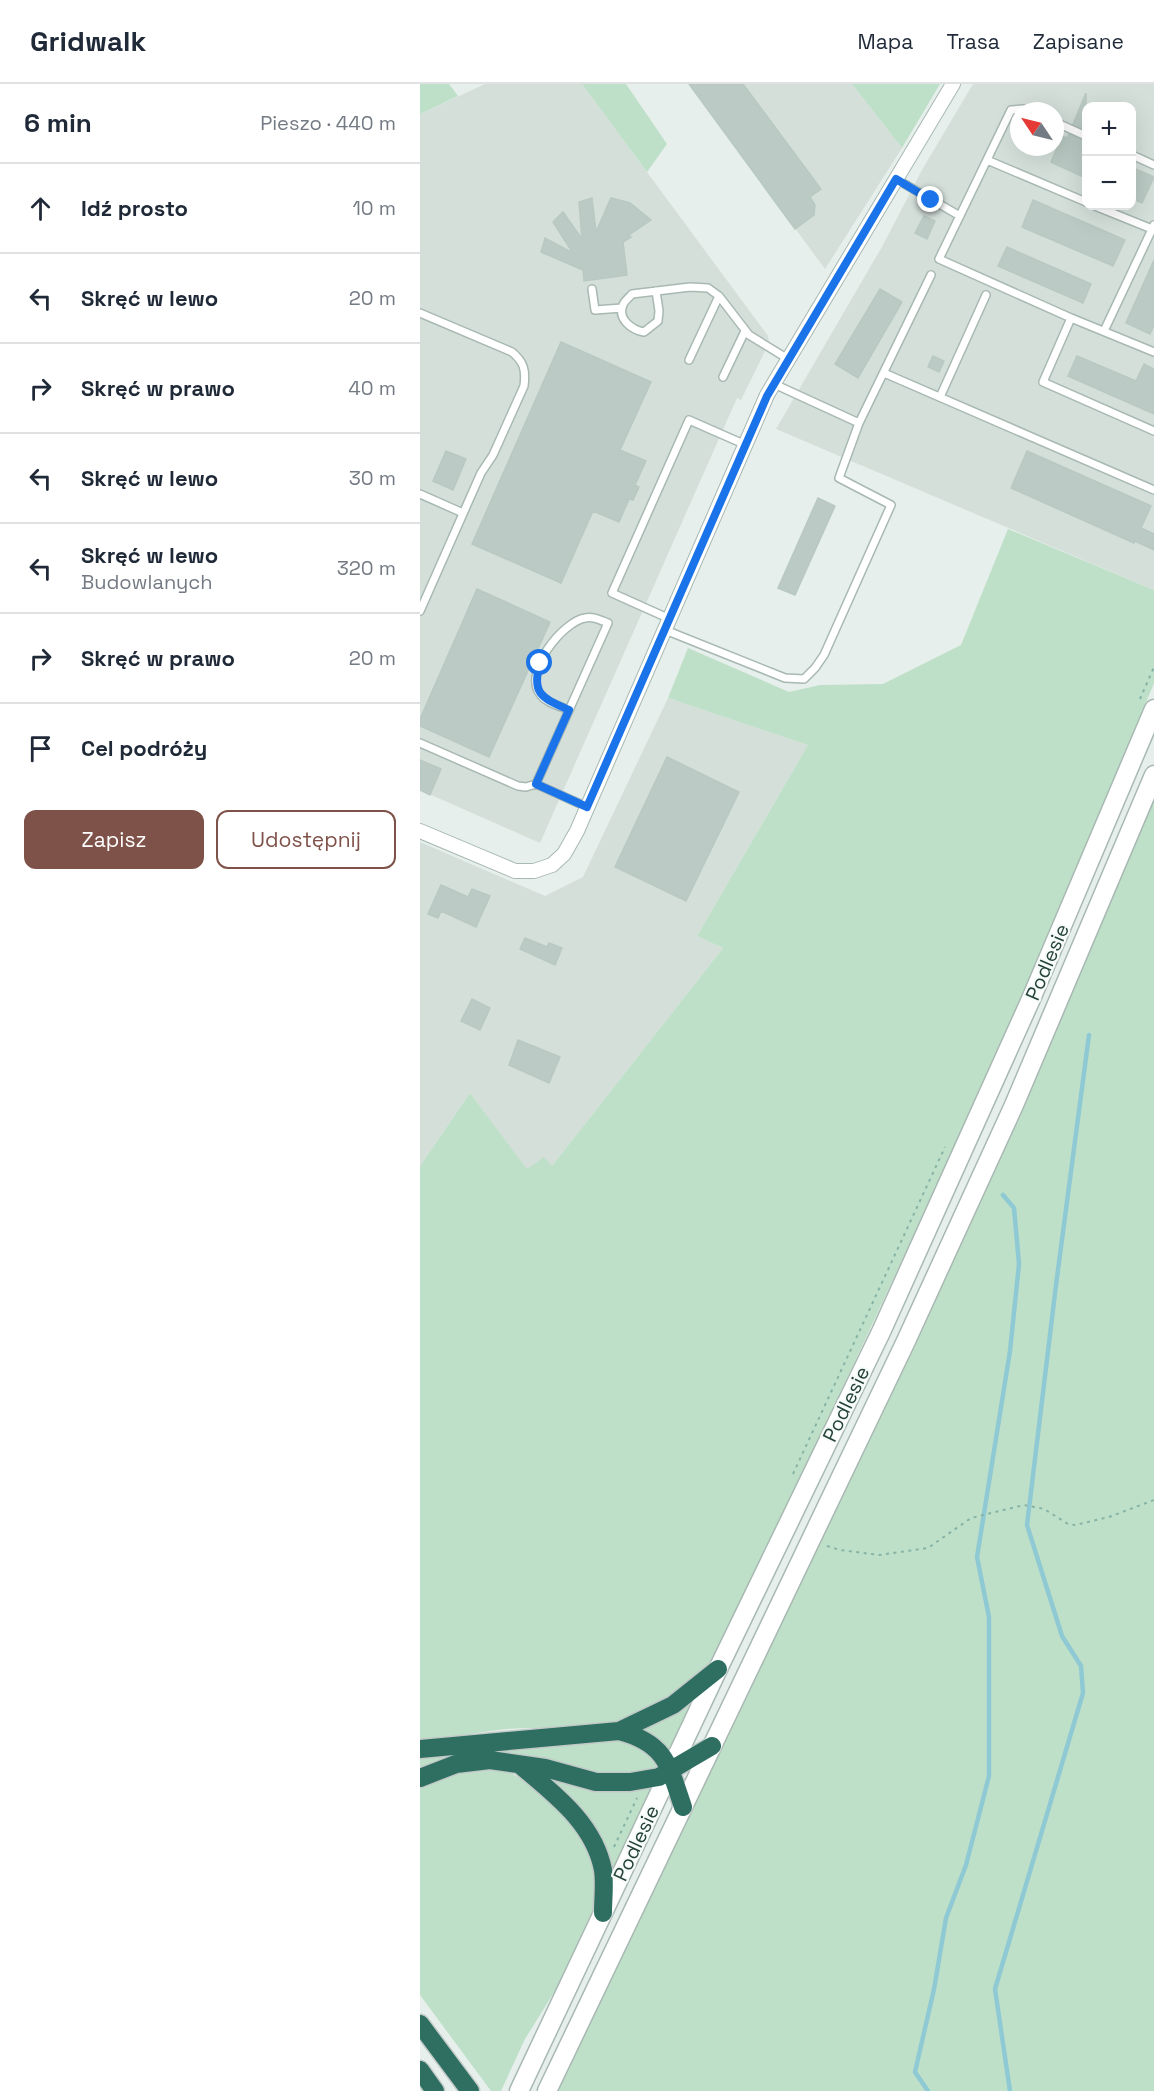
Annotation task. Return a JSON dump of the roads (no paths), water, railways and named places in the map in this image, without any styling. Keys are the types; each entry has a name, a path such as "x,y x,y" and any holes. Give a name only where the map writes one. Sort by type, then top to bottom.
{"highway":[{"path":"619,1731 672,1705 718,1670"},
{"path":"420,1749 619,1731 635,1735 647,1742 666,1759 683,1807"},
{"path":"420,1778 456,1764 490,1760 545,1768 596,1782 646,1780 659,1777 712,1746"},
{"path":"520,1765 555,1794 577,1817 593,1842 603,1871 603,1913"},
{"path":"420,2024 470,2091"},
{"path":"420,2070 435,2091"}],"street":[{"path":"420,831 514,871 534,871 552,865 564,854 577,831 774,384 953,84"},
{"name":"Podlesie","path":"521,2087 670,1770 881,1332 975,1126 1036,988 1146,707"},
{"name":"Podlesie","path":"547,2091 906,1341 1014,1105 1154,775"}],"lane":[{"path":"1010,112 939,259 1154,352"},
{"path":"1064,126 1082,134"},
{"path":"1133,156 1154,165"},
{"path":"987,160 1082,200"},
{"path":"896,179 960,216"},
{"path":"1104,331 1153,227 1106,210"},
{"path":"746,445 689,420 612,593 668,624 785,678 804,679 824,655 891,505 839,478 860,423 931,275"},
{"path":"656,291 658,321 644,332 628,325 621,315 623,304 632,294 656,291 690,287 708,288 719,296 746,331 788,359"},
{"path":"592,289 595,310 622,308"},
{"path":"940,397 986,295"},
{"path":"689,360 719,296"},
{"path":"420,313 512,352 522,361 526,374 524,386 493,455 481,473 420,611"},
{"path":"1071,318 1043,382 1154,431"},
{"path":"723,377 746,331"},
{"path":"884,373 1154,490"},
{"path":"774,384 860,423"},
{"path":"420,494 463,513"},
{"path":"536,784 608,623 594,618 584,618 575,622 552,641 546,650 537,675 536,684 539,694 548,701 569,710"},
{"path":"420,743 518,786 526,787 536,784 587,807"}],"waterway":[{"path":"1010,2091 995,1989 1083,1693 1081,1666 1062,1636 1027,1525 1089,1035"},
{"path":"928,2091 915,2072 934,1989 946,1918 966,1865 989,1776 989,1617 977,1557 1010,1351 1019,1264 1014,1208 1003,1195"}]}
